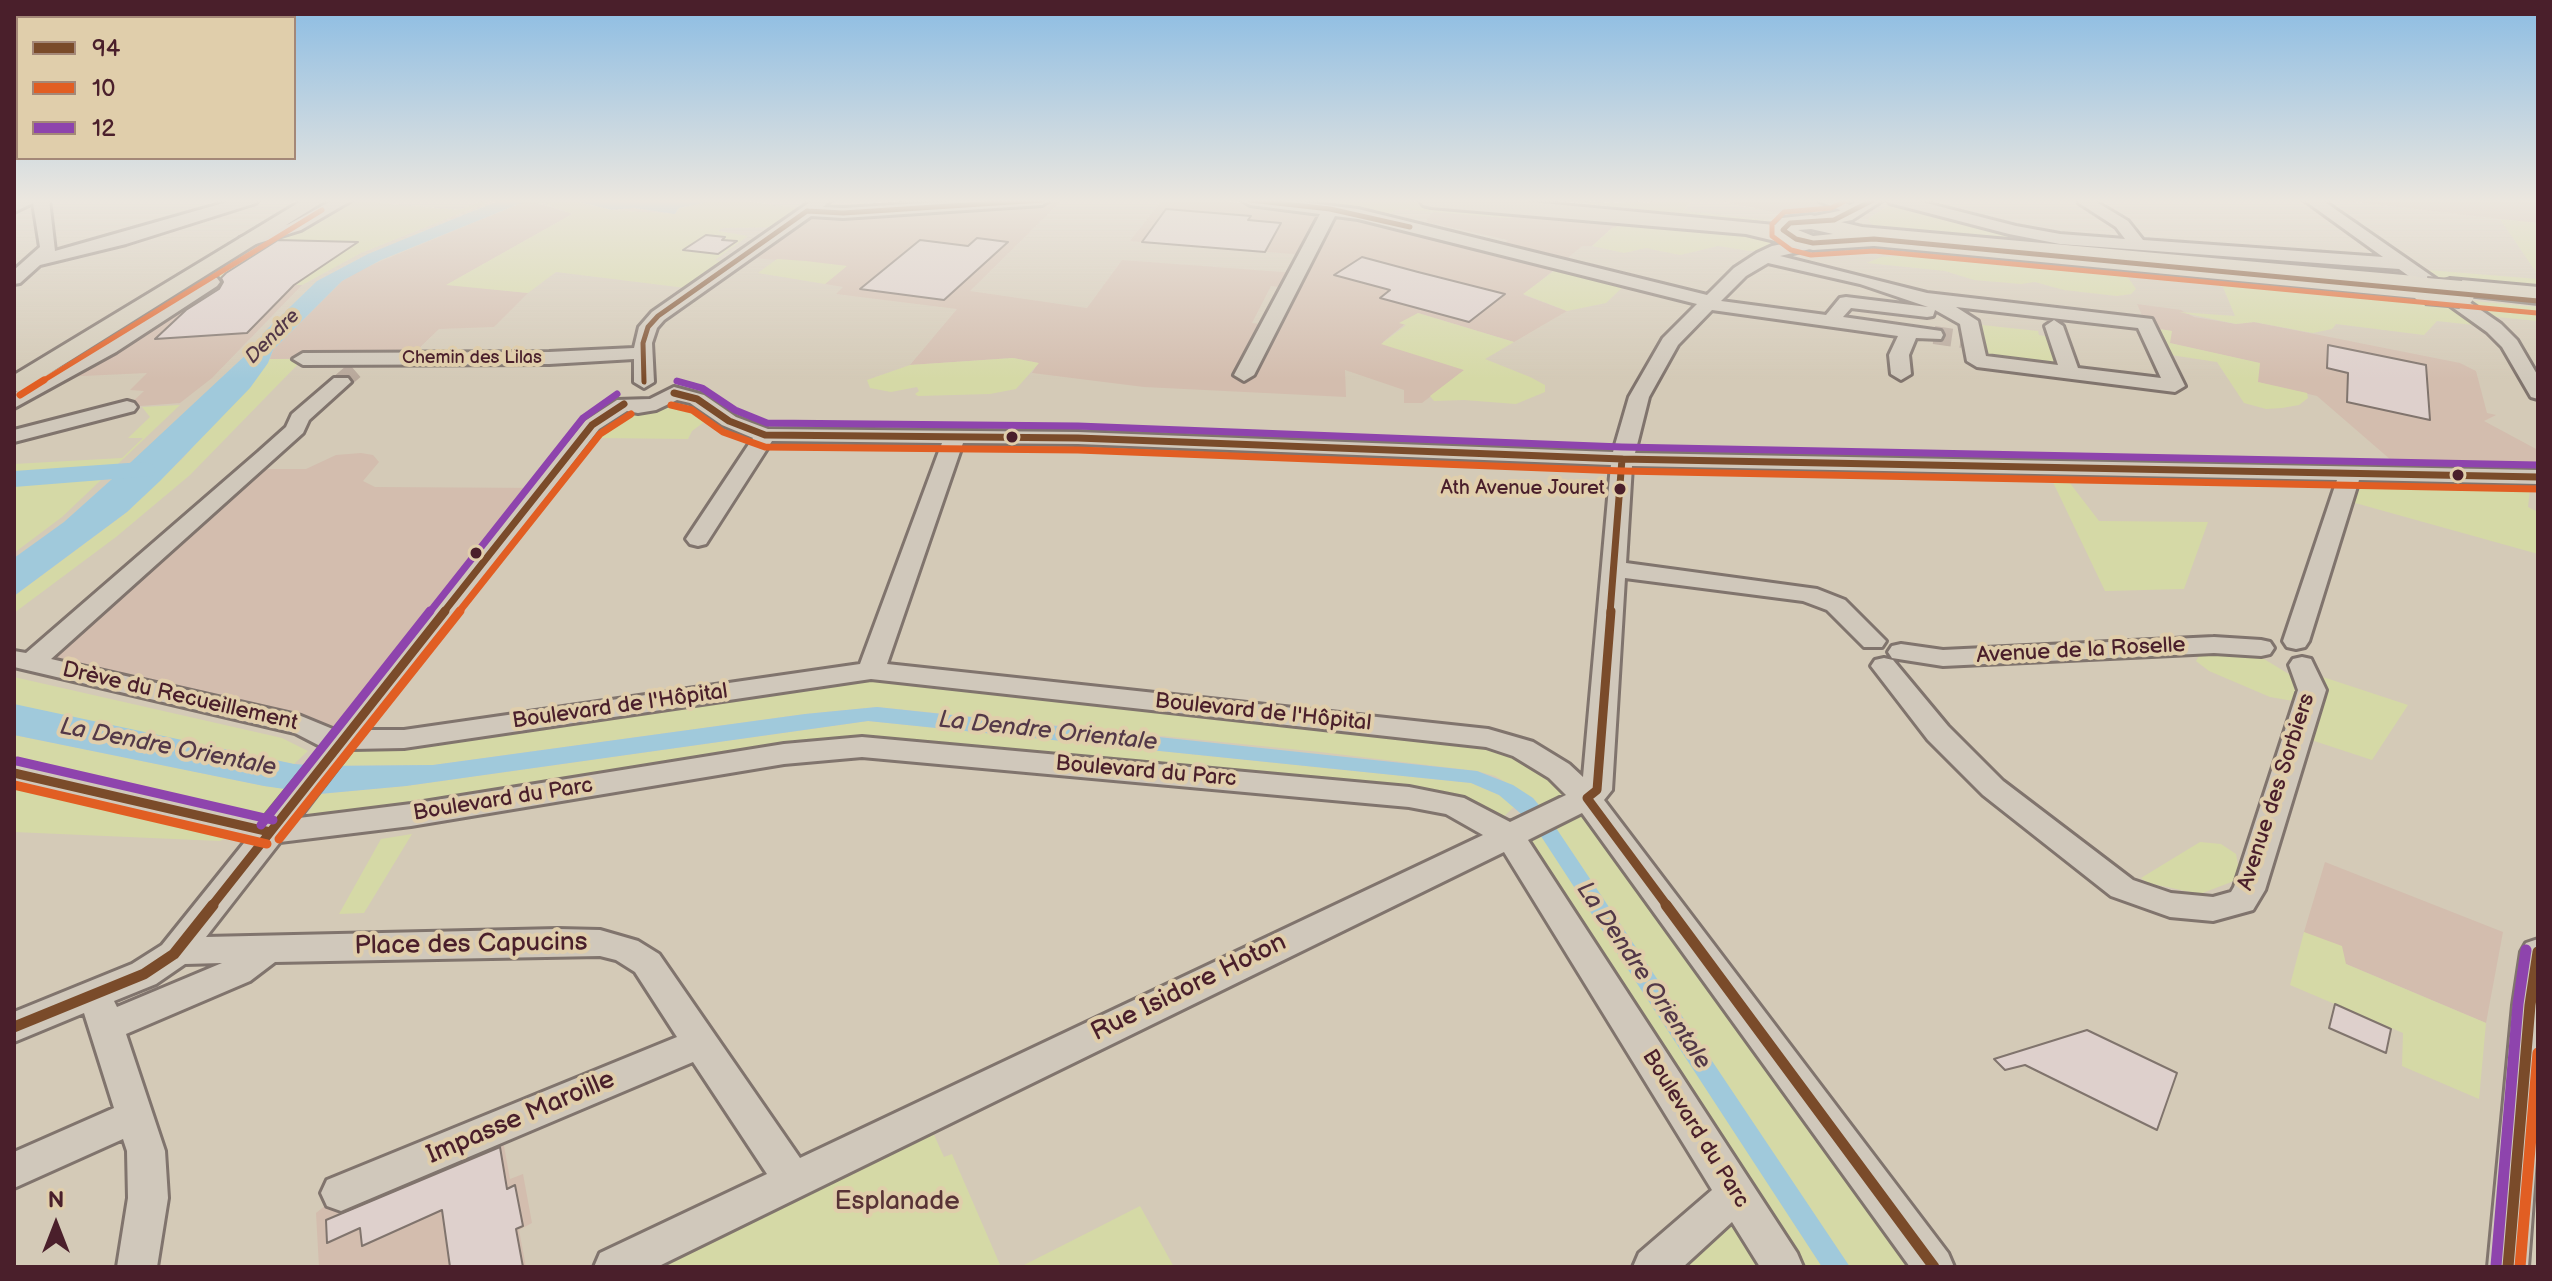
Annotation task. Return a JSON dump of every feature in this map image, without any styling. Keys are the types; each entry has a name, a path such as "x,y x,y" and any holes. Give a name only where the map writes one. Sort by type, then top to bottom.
{"highway":[{"path":"2131,260 2538,295"},
{"path":"2431,284 2538,301"}],"main road":[{"path":"14,376 206,260"},
{"path":"14,385 217,260"}],"street":[{"path":"14,279 39,260"},
{"path":"644,382 642,353 648,327 664,310 737,260"},
{"path":"1244,375 1304,260"},
{"path":"1534,260 1707,303 1934,335"},
{"path":"1587,798 1597,790 1622,459 1639,397 1670,342 1740,272 1762,260"},
{"path":"1841,260 1864,280 1925,298 2053,322"},
{"path":"2245,260 2431,284"},
{"path":"2397,260 2494,328 2510,344 2538,393"},
{"path":"14,402 109,348 211,282"},
{"path":"1925,298 1946,309 1968,333 1977,361 2175,386 2145,323 2053,322 1968,333"},
{"path":"1830,322 1846,302 1938,313 1946,309"},
{"path":"2053,322 2070,372"},
{"path":"1901,374 1899,355 1909,332"},
{"name":"Chemin des Lilas","path":"303,359 355,370 642,353"},
{"path":"22,661 266,457 296,429 299,418 355,370"},
{"path":"624,404 619,398 621,393 644,382 667,383 672,385 674,393"},
{"path":"101,1011 177,951 592,425 624,404 647,406 664,401 674,393"},
{"path":"674,393 697,399 728,420 765,435 1202,441 1622,459 2538,477"},
{"path":"14,436 127,407"},
{"path":"698,539 765,435"},
{"path":"871,671 955,437"},
{"path":"2299,653 2342,491 2351,474"},
{"path":"1615,569 1808,594 1836,605 1886,653"},
{"name":"Avenue de la Roselle","path":"1886,653 1943,658 2214,645 2261,648 2261,641 2267,639 2299,653"},
{"name":"Avenue des Sorbiers","path":"1886,653 1938,733 1993,788 2122,888 2170,905 2213,909 2242,901 2249,890 2312,690 2299,653"},
{"name":"Drève du Recueillement","path":"22,661 301,725 339,745"},
{"name":"Boulevard de l'Hôpital","path":"339,745 414,738 871,671 1488,738 1523,749 1559,771 1587,798 1934,1267"},
{"name":"Boulevard du Parc","path":"14,773 276,824 411,815 784,754 862,747 1409,797 1453,805 1509,835 1783,1267"},
{"name":"Rue Isidore Hoton","path":"614,1267 1587,798"},
{"name":"Place des Capucins","path":"177,951 600,943 626,950 647,963 793,1181"},
{"path":"14,1027 101,1011 238,971 268,949"},
{"path":"2508,1267 2530,1005 2538,952"},
{"path":"101,1011 146,1151 148,1198 137,1267"},
{"name":"Impasse Maroille","path":"341,1193 700,1043"},
{"path":"14,1170 135,1116"},
{"path":"1653,1267 1736,1194"}],"shaded area":[{"path":"384,260 491,260 448,284 528,293 494,327 439,329 409,358 270,359 273,350 342,281"},
{"path":"773,260 1002,260 970,291 1087,308 1122,260 1296,273 1303,260 1566,260 1524,295 1567,311 1514,342 1418,313 1383,342 1465,370 1422,403 1404,403 1404,390 1345,370 1346,397 1144,387 1032,373 1038,363 1013,358 910,365 957,309 836,294 843,287 825,284 846,266","holes":["1271,286 1288,288 1270,325 1252,323"]},
{"path":"195,282 302,285 212,378 180,403 127,407 144,391 130,390 147,373 41,378"},
{"path":"2137,304 2181,310 2194,317 2236,324 2254,322 2460,363 2476,371 2487,413 2496,415 2484,421 2538,450 2538,471 2406,473 2317,396 2257,382 2259,363 2169,343 2171,331 2147,327"},
{"path":"336,455 373,455 379,462 363,481 375,487 543,488 343,740 31,663 256,469 306,469"},
{"path":"2325,862 2503,932 2486,1023 2346,964 2304,932"},
{"path":"502,1135 510,1179 523,1174 532,1223 519,1230 526,1267 319,1267 316,1213 341,1193"}],"green space":[{"path":"232,260 348,260 302,285 195,282"},
{"path":"491,260 715,260 732,263 694,289 556,272 528,293 446,285"},
{"path":"776,260 847,266 825,284 758,273"},
{"path":"1875,260 2041,260 2437,298 2483,326 2437,321 2424,335 2336,324 2332,329 2313,333 2254,322 2236,324 2179,312 2235,316 2223,287 2205,282 2127,276 2136,289 2131,294 2117,296 2064,290 2035,282 2021,284 1974,280 1945,271 1867,263"},
{"path":"2219,260 2289,260 2378,267 2405,277"},
{"path":"2528,260 2538,260 2538,275"},
{"path":"1562,265 1629,281 1606,303 1567,311 1523,294"},
{"path":"2427,270 2538,279 2538,289 2456,282 2431,276"},
{"path":"2463,300 2538,307 2538,321 2487,316"},
{"path":"1418,313 1514,342 1485,359 1545,385 1545,392 1516,404 1434,401 1430,396 1464,370 1381,344 1406,325 1399,323"},
{"path":"1982,325 2038,331 2039,335 2050,337 2060,364 2048,363 2049,367 1991,361 1990,356 1979,355 1973,328 1983,329"},
{"path":"2147,327 2172,331 2170,343 2260,363 2258,382 2307,393 2308,398 2299,405 2282,408 2266,409 2244,403 2217,362 2164,354"},
{"path":"1013,358 1039,363 1016,389 990,394 918,396 915,394 919,391 917,387 891,392 870,388 867,380 910,365"},
{"path":"270,359 303,359 190,475 116,537 14,613 14,596 127,512 183,458"},
{"path":"692,404 711,417 692,431 688,439 598,438 608,426 600,425 612,417 663,405"},
{"path":"180,405 62,517 14,553 14,464 122,458 143,438 128,438 150,417 142,407"},
{"path":"2051,478 2066,478 2099,521 2208,522 2184,589 2105,591"},
{"path":"2472,479 2531,481 2528,507 2538,512 2538,554 2348,501 2369,480 2417,483"},
{"path":"2236,653 2264,659 2292,676 2297,683 2299,697 2293,701 2270,697 2209,671 2196,661 2199,656"},
{"path":"837,675 1488,738 1559,771 1934,1267 1653,1267 1736,1194 1509,835 1548,816 1533,798 1495,776 1477,771 1320,752 877,707 433,765 322,766 343,740"},
{"path":"14,677 282,738 308,751 294,764 14,705"},
{"path":"2323,677 2408,705 2372,760 2305,738"},
{"path":"868,721 1471,783 1515,806 1497,823 1458,802 864,742 305,819 319,794 406,786"},
{"path":"14,735 264,786 304,790 271,830 238,832 220,841 14,832"},
{"path":"412,834 364,913 339,914 381,839"},
{"path":"2200,842 2221,844 2236,854 2239,870 2234,881 2200,894 2148,883 2141,878"},
{"path":"2304,932 2342,946 2346,964 2486,1023 2479,1099 2402,1066 2403,1033 2290,985"},
{"name":"Esplanade","path":"930,1126 944,1157 952,1154 1001,1267 614,1267"},
{"path":"1140,1206 1174,1267 1020,1267 1091,1231"}],"water":[{"name":"Dendre","path":"357,260 382,260 342,281 273,350 268,363 250,388 127,512 14,596 14,558 64,522 131,462 251,350 265,331 317,281"},
{"name":"La Dendre Orientale","path":"14,704 294,764 322,766 433,765 877,707 1477,771 1513,785 1533,798 1548,816 1850,1267 1822,1267 1533,824 1499,795 1471,783 868,721 406,786 319,794 264,786 14,735"}],"building":[{"path":"247,260 332,260 294,285 247,333 155,339 186,310 219,289 223,282 221,278"},
{"path":"896,260 988,260 944,300 860,289"},
{"path":"1358,260 1373,260 1505,294 1469,322 1380,298 1390,290 1334,275"},
{"path":"2328,345 2426,365 2430,420 2347,402 2348,373 2327,368"},
{"path":"2335,1004 2391,1029 2386,1053 2329,1028"},
{"path":"2087,1030 2177,1073 2157,1130 2025,1065 2005,1070 1994,1059"},
{"path":"500,1147 507,1189 515,1185 523,1226 516,1229 523,1267 450,1267 442,1210 362,1246 360,1228 327,1243 326,1220"}],"waterway":[{"path":"14,479 142,470"}],"tunnel":[{"path":"1934,335 1962,339"},
{"path":"341,382 355,370"}],"transit line":[{"name":"10","path":"20,395 241,260"},
{"name":"94","path":"644,382 643,343 648,327 658,316 738,260"},
{"name":"10","path":"1968,260 2537,313"},
{"name":"94","path":"2097,260 2538,301"},
{"name":"12","path":"677,381 702,388 735,410 767,423 1078,426 1622,447 2538,465"},
{"name":"94","path":"674,393 697,399 729,421 765,435 1078,438 1622,459 2538,477"},
{"name":"12","path":"261,825 583,418 617,394"},
{"name":"94","path":"14,1027 144,974 174,954 592,425 624,404"},
{"name":"10","path":"671,405 692,410 723,432 765,447 1078,450 1622,471 2538,489"},
{"name":"10","path":"279,839 600,434 631,414"},
{"name":"94","path":"1587,798 1597,790 1622,459"},
{"name":"12","path":"17,761 273,820"},
{"name":"94","path":"14,773 270,832"},
{"name":"10","path":"14,785 267,844"},
{"name":"94","path":"1587,798 1934,1267"},
{"name":"12","path":"2496,1266 2518,1004 2526,950"},
{"name":"94","path":"2508,1267 2530,1005 2538,952"},
{"name":"10","path":"2520,1267 2538,1053"}],"place":[{"name":"Ath Avenue Jouret","path":"1620,489"}]}
